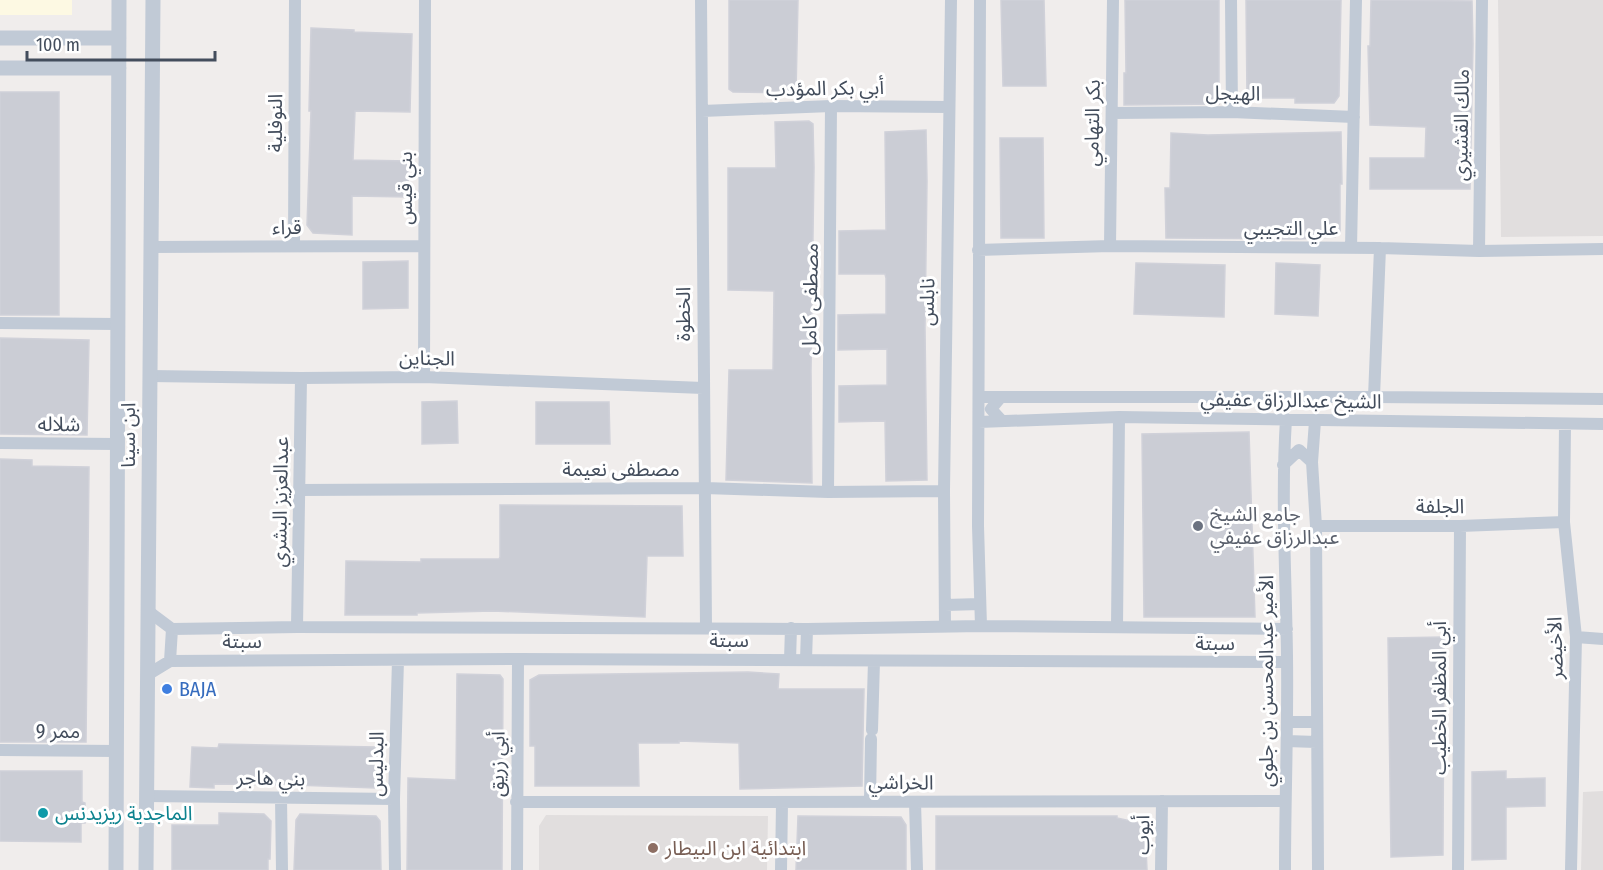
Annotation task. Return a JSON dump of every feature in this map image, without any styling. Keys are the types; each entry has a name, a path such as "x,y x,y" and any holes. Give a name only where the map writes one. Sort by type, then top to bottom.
{"street":[{"name":"ابن سينا","path":"116,870 119,0"},
{"name":"ابن سينا","path":"146,870 153,0"},
{"name":"النوفلية","path":"294,246 295,0"},
{"name":"بني قيس","path":"424,377 425,0"},
{"name":"الخطوة","path":"701,0 706,627"},
{"name":"نابلس","path":"945,627 944,491 951,0"},
{"path":"980,0 978,526 981,626"},
{"name":"بكر التهامي","path":"1110,246 1113,0"},
{"path":"1231,0 1232,112"},
{"path":"1351,248 1356,0"},
{"name":"مالك القشيري","path":"1479,251 1482,0"},
{"path":"0,38 119,38"},
{"path":"0,68 119,68"},
{"name":"أبي بكر المؤدب","path":"702,111 831,106 949,106"},
{"name":"مصطفى كامل","path":"828,492 831,106"},
{"name":"الهيجل","path":"1112,113 1232,112 1354,117"},
{"name":"قراء","path":"151,247 424,246"},
{"name":"علي التجيبي","path":"978,250 1110,246 1479,251 1603,249"},
{"path":"1374,397 1380,248"},
{"path":"0,323 118,324"},
{"name":"الجناين","path":"150,376 424,377 703,388"},
{"name":"عبدالعزيز البشري","path":"297,627 302,378"},
{"name":"الشيخ عبدالرزاق عفيفي","path":"979,397 1603,399"},
{"path":"1001,397 991,409 1002,421"},
{"path":"1116,627 1119,417"},
{"name":"الشيخ عبدالرزاق عفيفي","path":"979,422 1119,417 1603,424"},
{"name":"الأمير عبدالمحسن بن جلوي","path":"1285,870 1288,722 1283,465 1286,419"},
{"path":"1315,421 1312,462 1316,526 1318,870"},
{"name":"الأخيضر","path":"1565,425 1564,522 1576,637 1571,870"},
{"name":"شلاله","path":"0,443 117,444"},
{"path":"1283,465 1299,450 1312,462"},
{"name":"مصطفى نعيمة","path":"299,490 705,488 828,492 944,491"},
{"name":"الجلفة","path":"1316,526 1460,526 1564,522"},
{"name":"أبي المظفر الخطيب","path":"1458,870 1460,526"},
{"path":"945,605 980,604"},
{"path":"148,611 172,629 170,662"},
{"name":"سبتة","path":"172,629 706,627 807,629 981,626 1287,629"},
{"path":"790,660 791,628"},
{"path":"806,660 807,629"},
{"path":"1576,637 1603,639"},
{"name":"سبتة","path":"147,675 170,662 518,659 1287,662"},
{"name":"أبي زريق","path":"517,870 518,659"},
{"name":"البدليس","path":"395,870 394,799 398,660"},
{"path":"870,801 874,661"},
{"path":"1288,722 1317,722"},
{"path":"1287,741 1316,742"},
{"name":"ممر 9","path":"0,750 116,751"},
{"name":"بني هاجر","path":"146,796 394,799"},
{"path":"281,798 282,870"},
{"name":"أيوب","path":"1161,870 1162,801"},
{"name":"الخراشي","path":"516,802 1285,801"},
{"path":"915,802 917,870"},
{"path":"781,870 782,803"}],"shaded area":[{"path":"0,0 72,0 72,15 0,15"},
{"path":"1498,0 1603,0 1603,236 1501,237"},
{"path":"1603,791 1603,870 1581,870 1583,792"},
{"name":"ابتدائية ابن البيطار","path":"546,815 768,816 767,870 539,870 539,826"}],"building":[{"path":"729,0 798,0 796,93 733,92 729,89"},
{"path":"1001,0 1044,0 1046,86 1003,86"},
{"path":"1125,0 1219,0 1219,104 1124,105"},
{"path":"1246,0 1341,0 1339,96 1334,103 1295,103 1295,98 1247,98"},
{"path":"1371,0 1472,1 1470,189 1370,189 1370,158 1425,158 1426,127 1370,125 1368,46 1370,46"},
{"path":"311,28 412,34 410,112 355,111 353,160 409,161 408,197 352,196 352,235 313,233 307,225"},
{"path":"0,92 59,92 59,315 0,315"},
{"path":"809,121 813,124 814,167 812,483 726,480 729,370 773,370 774,291 728,290 728,168 776,168 775,122"},
{"path":"926,130 927,480 886,481 885,421 839,422 839,386 887,385 887,349 838,350 838,315 886,314 886,278 885,274 839,274 839,231 886,230 885,132"},
{"path":"1341,132 1340,232 1335,237 1166,238 1165,188 1170,188 1171,133 1208,135"},
{"path":"1000,138 1043,138 1044,238 1001,238"},
{"path":"408,261 408,308 363,309 363,262"},
{"path":"1136,263 1225,265 1224,317 1134,314"},
{"path":"1276,263 1320,265 1318,316 1275,314"},
{"path":"0,338 89,340 87,435 0,434"},
{"path":"457,401 458,443 422,444 422,402"},
{"path":"536,402 609,402 610,444 536,444"},
{"name":"جامع الشيخ عبدالرزاق عفيفي","path":"1249,432 1255,617 1144,617 1142,434"},
{"path":"0,459 32,460 32,466 89,467 86,742 0,742"},
{"path":"500,505 682,506 683,556 647,556 645,617 493,611 417,613 417,615 345,615 346,561 421,562 421,559 499,559"},
{"path":"1444,637 1443,855 1391,857 1388,638"},
{"path":"748,672 779,674 778,689 864,689 862,786 740,789 739,743 679,741 679,743 638,743 639,786 535,786 535,746 530,746 530,680 539,675"},
{"path":"457,674 500,675 503,679 502,870 407,870 408,778 456,780"},
{"path":"219,744 377,747 375,788 214,784 214,788 190,787 192,747 218,748"},
{"name":"الماجدية ريزيدنس","path":"0,771 82,771 85,823 81,823 81,842 0,841"},
{"path":"1506,771 1506,779 1545,778 1545,806 1506,807 1506,859 1472,860 1472,772"},
{"path":"219,813 264,814 271,821 268,870 172,870 172,825 219,825"},
{"path":"300,814 376,816 380,821 381,870 294,870 296,820"},
{"path":"798,816 901,817 906,825 906,870 796,870"},
{"path":"936,816 1117,816 1117,818 1145,824 1147,870 936,870"}],"place":[{"name":"جامع الشيخ عبدالرزاق عفيفي","path":"1198,526"},
{"name":"BAJA","path":"167,689"},
{"name":"الماجدية ريزيدنس","path":"43,813"},
{"name":"ابتدائية ابن البيطار","path":"653,848"}]}
